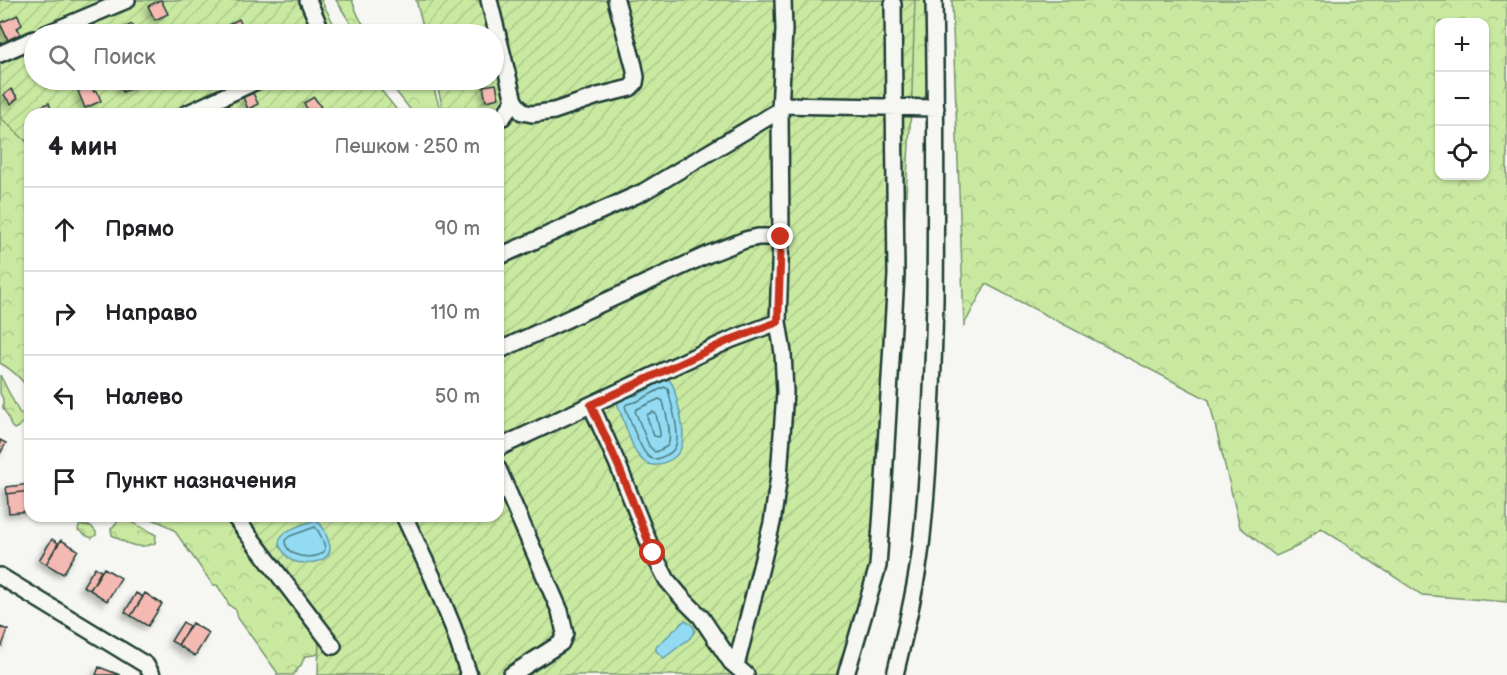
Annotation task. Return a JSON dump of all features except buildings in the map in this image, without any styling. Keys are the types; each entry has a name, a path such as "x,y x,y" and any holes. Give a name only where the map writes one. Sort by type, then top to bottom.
{"street":[{"path":"70,24 127,0"},
{"path":"308,0 318,24"},
{"path":"489,0 495,24"},
{"path":"504,61 514,101 522,111 532,114 555,111 630,88 635,83 636,77 616,0"},
{"path":"591,405 653,553 667,580 701,617 731,662 741,670 772,523 779,476 785,392 783,353 778,322 783,0"},
{"path":"895,675 907,628 921,548 929,456 937,193 934,0"},
{"path":"846,675 878,566 896,275 892,4"},
{"path":"0,54 24,43"},
{"path":"199,108 238,90"},
{"path":"504,116 514,101"},
{"path":"504,254 643,192 780,107 936,108"},
{"path":"504,348 709,254 745,240 758,237 781,237"},
{"path":"504,445 730,340 778,322"},
{"path":"504,483 560,611 565,633 561,643 511,675"},
{"path":"239,522 333,646"},
{"path":"407,522 433,578 470,675"},
{"path":"0,576 147,665 152,675"}],"green space":[{"path":"0,0 321,0 334,24 24,24 24,90 381,90 395,108 24,108 24,139 0,117"},
{"path":"336,0 352,0 363,24 351,24"},
{"path":"416,0 915,0 912,92 884,574 852,675 318,675 319,637 228,522 504,522 504,108 443,108 438,90 504,90 504,24 422,24"},
{"path":"901,0 928,0 927,94 919,102 906,104"},
{"path":"952,0 1507,0 1507,602 1422,595 1321,528 1298,546 1276,556 1240,527 1209,400 986,284 964,325"},
{"path":"395,90 434,90 440,108 409,108"},
{"path":"0,99 24,115 24,383 0,363"},
{"path":"0,375 19,412 24,415 22,424 14,429 3,408"},
{"path":"117,522 132,522 156,535 155,543 138,546 127,543 112,535 111,529"},
{"path":"159,522 260,522 318,620 323,651 305,656 293,675 277,675 238,618 236,610 229,605 217,585 213,585 174,530"},
{"path":"81,525 91,526 96,535 92,538 78,530"}],"water":[{"path":"663,380 669,380 673,385 683,429 682,446 671,460 650,465 637,454 618,401 637,395"},
{"path":"309,522 321,524 329,543 328,555 312,563 291,560 280,545 280,539 295,527"},
{"path":"685,620 693,626 695,631 690,638 664,658 656,651 656,647"}],"route":[{"path":"653,553 591,405 730,340 778,322 781,237"}]}
